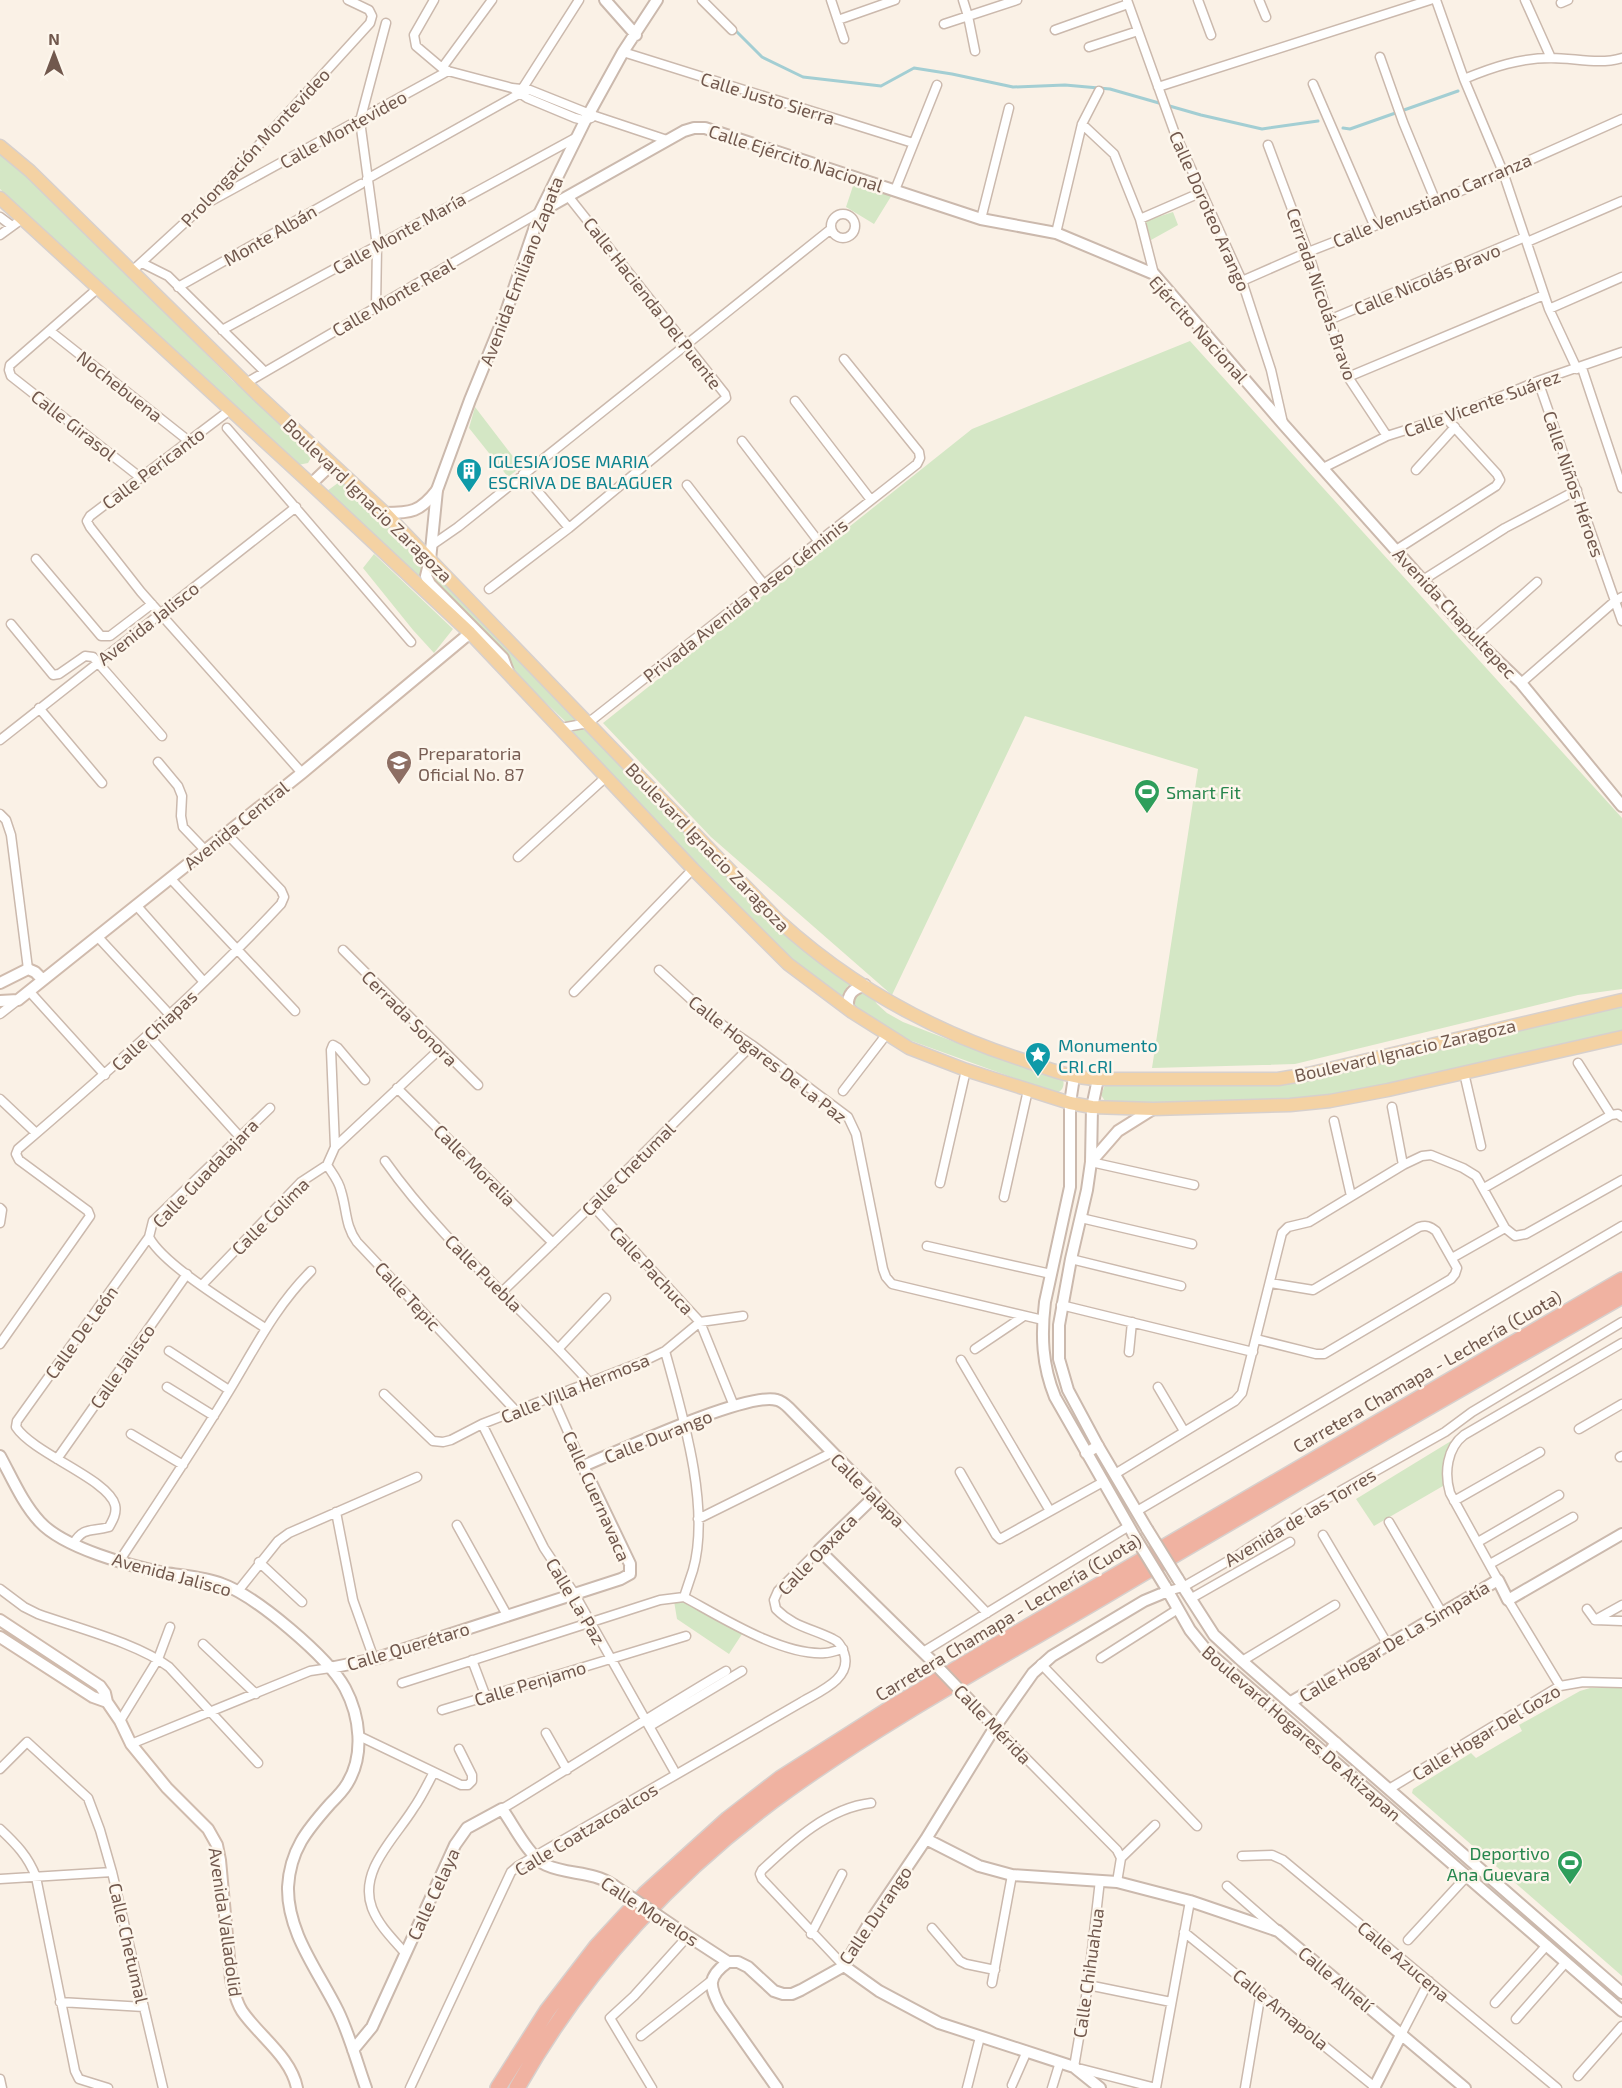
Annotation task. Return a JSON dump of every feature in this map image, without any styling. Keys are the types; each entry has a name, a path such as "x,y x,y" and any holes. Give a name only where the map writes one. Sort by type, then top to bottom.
{"highway":[{"name":"Carretera Chamapa - Lechería (Cuota)","path":"498,2088 547,2011 597,1946 645,1894 728,1819 781,1778 891,1708 1622,1280"},
{"name":"Carretera Chamapa - Lechería (Cuota)","path":"517,2088 547,2037 576,1997 610,1953 656,1901 737,1828 789,1789 851,1747 1014,1649 1622,1296"}],"main road":[{"name":"Boulevard Ignacio Zaragoza","path":"0,146 30,171 246,383 385,513 778,920 828,961 909,1013 944,1031 1074,1077 1278,1079 1308,1074 1622,1000"},
{"name":"Boulevard Ignacio Zaragoza","path":"0,198 17,222 97,289 470,633 693,869 788,964 852,1012 909,1048 966,1070 1070,1103 1092,1107 1153,1109 1290,1105 1330,1101 1622,1037"}],"street":[{"name":"Prolongación Montevideo","path":"132,272 206,204 370,23 372,16 369,10 348,0"},
{"path":"434,0 414,35 414,41 445,69 518,90 667,140"},
{"path":"445,69 492,0"},
{"path":"518,90 579,0"},
{"path":"605,0 636,35"},
{"name":"Avenida Emiliano Zapata","path":"509,674 503,658 430,584 426,576 432,545 437,490 506,312 540,212 623,52 657,0"},
{"path":"702,0 732,30"},
{"path":"831,0 844,39"},
{"path":"838,20 895,0"},
{"path":"963,0 975,51"},
{"path":"944,24 1017,0"},
{"path":"1198,0 1211,35"},
{"path":"1259,0 1266,17"},
{"path":"1159,89 1430,0"},
{"path":"1436,0 1464,79 1503,172 1549,309 1580,369 1622,488"},
{"path":"1525,0 1551,58"},
{"path":"1055,30 1127,2"},
{"name":"Calle Doroteo Arango","path":"1127,2 1174,131 1242,281 1271,370 1284,425"},
{"path":"376,308 376,246 364,182 360,121 386,23"},
{"path":"1089,47 1138,31"},
{"name":"Calle Justo Sierra","path":"623,52 913,143"},
{"path":"1380,57 1403,122 1436,202"},
{"path":"1464,79 1503,64 1520,61 1551,58 1612,61 1622,58"},
{"name":"Calle Montevideo","path":"206,204 360,121 445,69"},
{"path":"1313,84 1374,225"},
{"path":"895,190 937,85"},
{"name":"Monte Albán","path":"178,287 364,182 518,90"},
{"path":"1056,233 1082,124 1099,91"},
{"path":"981,219 1009,108"},
{"name":"Calle Venustiano Carranza","path":"1242,281 1374,225 1436,202 1622,119"},
{"path":"1082,124 1114,154 1140,219 1154,274"},
{"name":"Calle Ejército Nacional","path":"667,140 694,128 705,128 895,190"},
{"name":"Calle Monte María","path":"222,330 577,137"},
{"path":"540,212 667,140"},
{"name":"Cerrada Nicolás Bravo","path":"1268,145 1308,252 1348,377 1388,436"},
{"name":"Ejército Nacional","path":"895,190 981,219 1056,233 1154,274 1284,425"},
{"path":"1140,219 1202,192"},
{"name":"Calle Hacienda Del Puente","path":"489,589 569,528 726,399 725,393 687,344 568,196"},
{"name":"Calle Nicolás Bravo","path":"1329,320 1622,201"},
{"name":"Calle Monte Real","path":"246,383 540,212"},
{"path":"0,217 17,222"},
{"path":"0,235 17,222"},
{"path":"432,545 458,527 831,229"},
{"path":"142,263 168,276 264,371"},
{"path":"1549,309 1622,277"},
{"path":"50,331 97,289"},
{"path":"1348,377 1544,295"},
{"name":"Calle Girasol","path":"50,331 10,365 11,376 141,478"},
{"name":"Nochebuena","path":"50,331 190,442"},
{"name":"Calle Vicente Suárez","path":"1323,468 1388,436 1446,418 1539,381 1580,369 1622,352"},
{"name":"Privada Avenida Paseo Géminis","path":"561,729 588,723 765,586 917,464 920,458 919,452 844,359"},
{"name":"Calle Niños Héroes","path":"1539,381 1618,599 1622,621"},
{"path":"795,401 871,500"},
{"name":"Calle Pericanto","path":"230,410 90,516 87,521 152,604 302,773"},
{"path":"1396,550 1496,486 1500,480 1446,418"},
{"name":"Avenida Chapultepec","path":"1284,425 1474,638 1521,683 1622,806"},
{"path":"1416,470 1455,427"},
{"path":"227,429 411,642"},
{"path":"741,441 819,542"},
{"path":"311,484 332,464"},
{"path":"523,474 569,528"},
{"path":"687,484 765,586"},
{"path":"385,513 401,513 421,508 437,490"},
{"path":"1423,580 1505,528 1577,490"},
{"name":"Avenida Jalisco","path":"0,740 296,507"},
{"path":"36,559 101,636 110,636 152,604"},
{"path":"1474,638 1537,582"},
{"path":"1521,683 1618,599"},
{"path":"11,624 53,675 59,674 85,656 98,662 162,736"},
{"name":"Avenida Central","path":"0,1014 302,773 470,633"},
{"path":"39,708 102,783"},
{"path":"158,762 178,786 182,796 183,827 205,850"},
{"path":"518,857 606,777"},
{"path":"0,814 6,820 11,835 28,969"},
{"name":"Calle Chiapas","path":"0,1344 90,1216 88,1211 19,1160 16,1155 18,1149 105,1075 170,1015 238,950 281,904 284,897 281,890 226,833"},
{"path":"574,992 693,869"},
{"path":"170,878 295,1011"},
{"path":"136,905 204,982"},
{"path":"97,936 170,1015"},
{"name":"Cerrada Sonora","path":"343,950 478,1085"},
{"path":"0,983 28,969 42,979"},
{"name":"Calle Hogares De La Paz","path":"659,970 708,1015 842,1111 854,1125 883,1269 892,1284 1043,1320"},
{"path":"852,1012 848,1007 849,996 857,988 865,986"},
{"path":"29,991 105,1075"},
{"path":"0,1001 18,1000"},
{"path":"148,1035 240,1137"},
{"path":"843,1091 886,1035"},
{"path":"335,1147 331,1050 333,1045 364,1080"},
{"name":"Calle Chetumal","path":"502,1292 752,1045"},
{"name":"Calle Colima","path":"202,1285 301,1182 327,1165 335,1147 441,1048"},
{"path":"1578,1063 1611,1115"},
{"path":"940,1183 966,1070"},
{"path":"1464,1073 1481,1146"},
{"name":"Boulevard Hogares De Atizapan","path":"1074,1077 1070,1103 1070,1187 1051,1274 1043,1320 1042,1345 1048,1379 1055,1396 1135,1537 1198,1641 1207,1651 1622,2011"},
{"name":"Boulevard Hogares De Atizapan","path":"1098,1079 1092,1107 1091,1162 1061,1305 1058,1344 1062,1374 1068,1390 1098,1446 1214,1635 1622,1993"},
{"name":"Calle Morelia","path":"397,1088 553,1243"},
{"path":"1004,1197 1028,1090"},
{"path":"0,1099 36,1133"},
{"path":"1392,1107 1403,1165"},
{"name":"Calle Guadalajara","path":"265,1328 187,1274 153,1245 149,1237 153,1221 270,1108"},
{"path":"1153,1109 1118,1131 1091,1162 1194,1185"},
{"path":"1484,1188 1611,1115 1618,1114 1622,1117"},
{"path":"1334,1121 1351,1196"},
{"path":"1115,1474 1235,1401 1242,1393 1284,1230 1288,1227 1305,1224 1422,1156 1431,1155 1471,1172 1484,1188 1505,1228 1515,1236 1526,1234 1622,1180"},
{"name":"Calle Puebla","path":"385,1161 421,1209 559,1348 589,1382"},
{"name":"Calle Tepic","path":"327,1165 337,1179 350,1232 357,1242 516,1412"},
{"name":"Calle Pachuca","path":"592,1205 700,1322 734,1406"},
{"path":"0,1223 1,1209"},
{"path":"1081,1218 1192,1244"},
{"path":"1256,1339 1324,1354 1451,1279 1457,1268 1436,1231 1425,1225 1313,1290 1270,1283"},
{"path":"1137,1512 1622,1226"},
{"path":"1452,1258 1505,1228"},
{"name":"Calle De León","path":"57,1459 20,1433 16,1427 17,1421 149,1237"},
{"path":"927,1246 1051,1274"},
{"path":"1071,1259 1181,1286"},
{"path":"120,1560 214,1416 265,1328 284,1300 311,1271"},
{"name":"Calle Jalisco","path":"57,1459 187,1274"},
{"path":"559,1348 606,1298"},
{"path":"1061,1305 1253,1352"},
{"path":"700,1322 743,1316"},
{"path":"975,1349 1024,1316"},
{"name":"Calle Villa Hermosa","path":"384,1394 433,1441 443,1442 482,1424 627,1369 665,1351 700,1322"},
{"path":"1130,1352 1132,1322"},
{"name":"Avenida de las Torres","path":"995,1727 1041,1664 1052,1656 1166,1588 1235,1557 1303,1512 1445,1432 1472,1412 1622,1322"},
{"path":"1560,1686 1508,1600 1454,1501 1447,1481 1448,1470 1454,1445 1464,1435 1622,1342"},
{"path":"169,1351 229,1390"},
{"path":"665,1351 685,1423 698,1519 693,1569 684,1597"},
{"path":"961,1360 1050,1512"},
{"path":"167,1387 214,1416"},
{"path":"1158,1387 1184,1431"},
{"name":"Calle Cuernavaca","path":"553,1398 630,1564 630,1574 621,1579 574,1593"},
{"name":"Calle Jalapa","path":"734,1406 764,1399 778,1400 789,1408 987,1613"},
{"path":"1579,1429 1622,1404"},
{"name":"Calle Durango","path":"583,1466 685,1423 734,1406"},
{"name":"Calle La Paz","path":"482,1424 544,1548 574,1593 676,1774"},
{"path":"131,1434 183,1465"},
{"path":"1086,1453 1098,1446"},
{"path":"1454,1501 1540,1452"},
{"path":"698,1519 831,1453"},
{"name":"Avenida Jalisco","path":"0,1456 40,1522 73,1544 158,1571 222,1583 237,1591 255,1602 310,1647 330,1668 351,1699 357,1718 359,1736 357,1761 353,1773 347,1785 306,1831 297,1847 288,1887 294,1925 339,2012 366,2088"},
{"path":"57,1459 100,1486 109,1494 116,1506 115,1518 109,1527 88,1530 80,1534 73,1544"},
{"path":"960,1472 1000,1539 1103,1482"},
{"path":"237,1591 259,1562 278,1541 289,1533 417,1477"},
{"path":"1478,1542 1560,1495"},
{"name":"Calle Oaxaca","path":"843,1648 834,1639 794,1623 776,1609 774,1600 778,1591 875,1496"},
{"path":"336,1512 353,1600 374,1659"},
{"path":"1490,1564 1573,1517"},
{"path":"1389,1522 1442,1613"},
{"path":"457,1525 507,1615"},
{"path":"923,1652 1129,1526"},
{"path":"1508,1600 1622,1534"},
{"path":"1323,1535 1388,1645"},
{"path":"1190,1599 1290,1542"},
{"name":"Calle Mérida","path":"819,1550 932,1661 1117,1850 1121,1858"},
{"path":"259,1562 302,1602"},
{"name":"Calle Hogar De La Simpatía","path":"1291,1702 1498,1580"},
{"path":"0,1589 38,1614 158,1659 169,1667 258,1763"},
{"name":"Calle Querétaro","path":"131,1744 310,1671 374,1659 574,1593"},
{"path":"402,1683 660,1600 684,1597 755,1634 784,1646 826,1654 843,1648"},
{"path":"1242,1661 1335,1605"},
{"path":"1595,1620 1622,1605"},
{"path":"1101,1658 1178,1609"},
{"path":"1587,1609 1595,1620"},
{"name":"Avenida Valladolid","path":"0,1620 100,1686 131,1744 160,1780 208,1829 217,1845 223,1881 231,1980 235,1997 242,2011 290,2069 297,2088"},
{"path":"1595,1620 1622,1621"},
{"path":"120,1721 158,1659 170,1627"},
{"name":"Calle Penjamo","path":"442,1710 686,1636"},
{"name":"Avenida Valladolid","path":"0,1637 93,1696 107,1702"},
{"path":"203,1644 256,1694"},
{"name":"Calle Coatzacoalcos","path":"410,2088 506,1880 518,1866 834,1682 844,1672 846,1660 843,1648"},
{"path":"472,1660 486,1696"},
{"path":"1041,1664 1197,1826"},
{"path":"647,1722 726,1671"},
{"path":"647,1722 742,1671"},
{"name":"Calle Hogar Del Gozo","path":"1389,1789 1560,1686 1583,1682 1622,1683"},
{"name":"Calle Celaya","path":"353,2050 372,2027 460,1836 467,1828 647,1722"},
{"name":"Calle Durango","path":"783,1994 792,1994 801,1990 844,1966 995,1727"},
{"path":"546,1733 567,1770"},
{"path":"359,1736 434,1773 461,1785 468,1785 472,1781 472,1775 459,1749"},
{"path":"0,1769 27,1742 88,1798 112,1872"},
{"path":"1326,1756 1336,1743"},
{"path":"405,1953 380,1923 371,1907 368,1889 381,1855 413,1810 434,1773"},
{"path":"871,1803 844,1809 802,1834 762,1870 760,1874 762,1879 811,1934 844,1966 879,1991 939,2023 1074,2067 1156,2088 1190,1900"},
{"path":"502,1809 535,1857"},
{"path":"1117,1882 1121,1858 1155,1826"},
{"path":"0,1829 29,1860 36,1877 75,2071 79,2079 108,2088"},
{"name":"Calle Alhelí","path":"926,1839 979,1866 1012,1875 1117,1882 1190,1900 1278,1931 1466,2088"},
{"name":"Calle Azucena","path":"1242,1856 1267,1854 1283,1860 1557,2088"},
{"name":"Calle Morelos","path":"535,1857 544,1864 604,1879 728,1962 738,1962 748,1967 774,1991 783,1994"},
{"name":"Calle Chetumal","path":"0,1879 112,1872 163,2088"},
{"path":"811,1934 842,1874"},
{"path":"992,1983 1012,1875"},
{"path":"1408,1940 1467,1876"},
{"name":"Calle Chihuahua","path":"1074,2067 1088,1985 1100,1880"},
{"path":"1227,1886 1278,1931"},
{"path":"932,1929 960,1961 995,1970"},
{"name":"Calle Amapola","path":"1184,1932 1261,1992 1375,2088"},
{"path":"652,2088 610,2018 634,1996 687,1935"},
{"path":"1495,2003 1547,1945"},
{"path":"641,2036 711,1981 716,1970 728,1962"},
{"path":"1516,2019 1566,1962"},
{"path":"711,1981 713,1994 720,2007 777,2088"},
{"path":"1375,2088 1428,1981"},
{"path":"1088,1985 1171,2002"},
{"path":"1245,2088 1261,1992"},
{"path":"60,2002 144,2007"},
{"path":"1578,2076 1622,2026"},
{"path":"967,2088 980,2037"},
{"path":"1012,2085 1027,2051"},
{"path":"1052,2088 1060,2062"},
{"path":"1074,2067 1100,2088"},
{"path":"0,2079 2,2088"}],"green space":[{"path":"0,148 233,381 312,448 312,456 308,463 298,465 293,462 0,189"},
{"path":"856,177 895,190 874,224 846,207"},
{"path":"1173,212 1178,225 1151,240 1145,221"},
{"path":"1190,341 1622,818 1622,989 1578,995 1295,1064 1152,1068 1198,769 1025,716 892,995 711,837 603,723 972,429"},
{"path":"475,407 521,467 508,477 469,428"},
{"path":"342,480 424,559 421,581 327,491"},
{"path":"374,554 453,629 434,653 363,568"},
{"path":"433,566 581,720 566,722 513,671 435,585 430,574"},
{"path":"587,726 673,818 858,984 848,986 842,1001 801,968 709,879 572,732"},
{"path":"857,988 872,997 887,1013 903,1022 973,1049 1033,1066 1063,1079 1064,1084 1055,1093 898,1036 850,1004"},
{"path":"1622,1006 1622,1034 1309,1101 1107,1104 1101,1095 1105,1085 1238,1085"},
{"path":"1451,1441 1443,1486 1374,1526 1356,1499"},
{"path":"684,1599 744,1631 729,1654 677,1619 674,1601"},
{"name":"Deportivo Ana Guevara","path":"1590,1688 1622,1688 1622,1976 1412,1793 1413,1789 1471,1753 1476,1758 1522,1731 1519,1725 1580,1691"}],"waterway":[{"path":"734,29 762,57 803,77 881,86 914,68 1013,87 1065,85 1110,89 1201,115 1262,129 1318,121"},
{"path":"1343,128 1350,129 1458,91"}],"place":[{"name":"IGLESIA JOSE MARIA ESCRIVA DE BALAGUER","path":"469,494"},
{"name":"Preparatoria Oficial No. 87","path":"399,786"},
{"name":"Smart Fit","path":"1147,815"},
{"name":"Monumento CRI cRI","path":"1038,1078"},
{"name":"Deportivo Ana Guevara","path":"1570,1886"}]}
